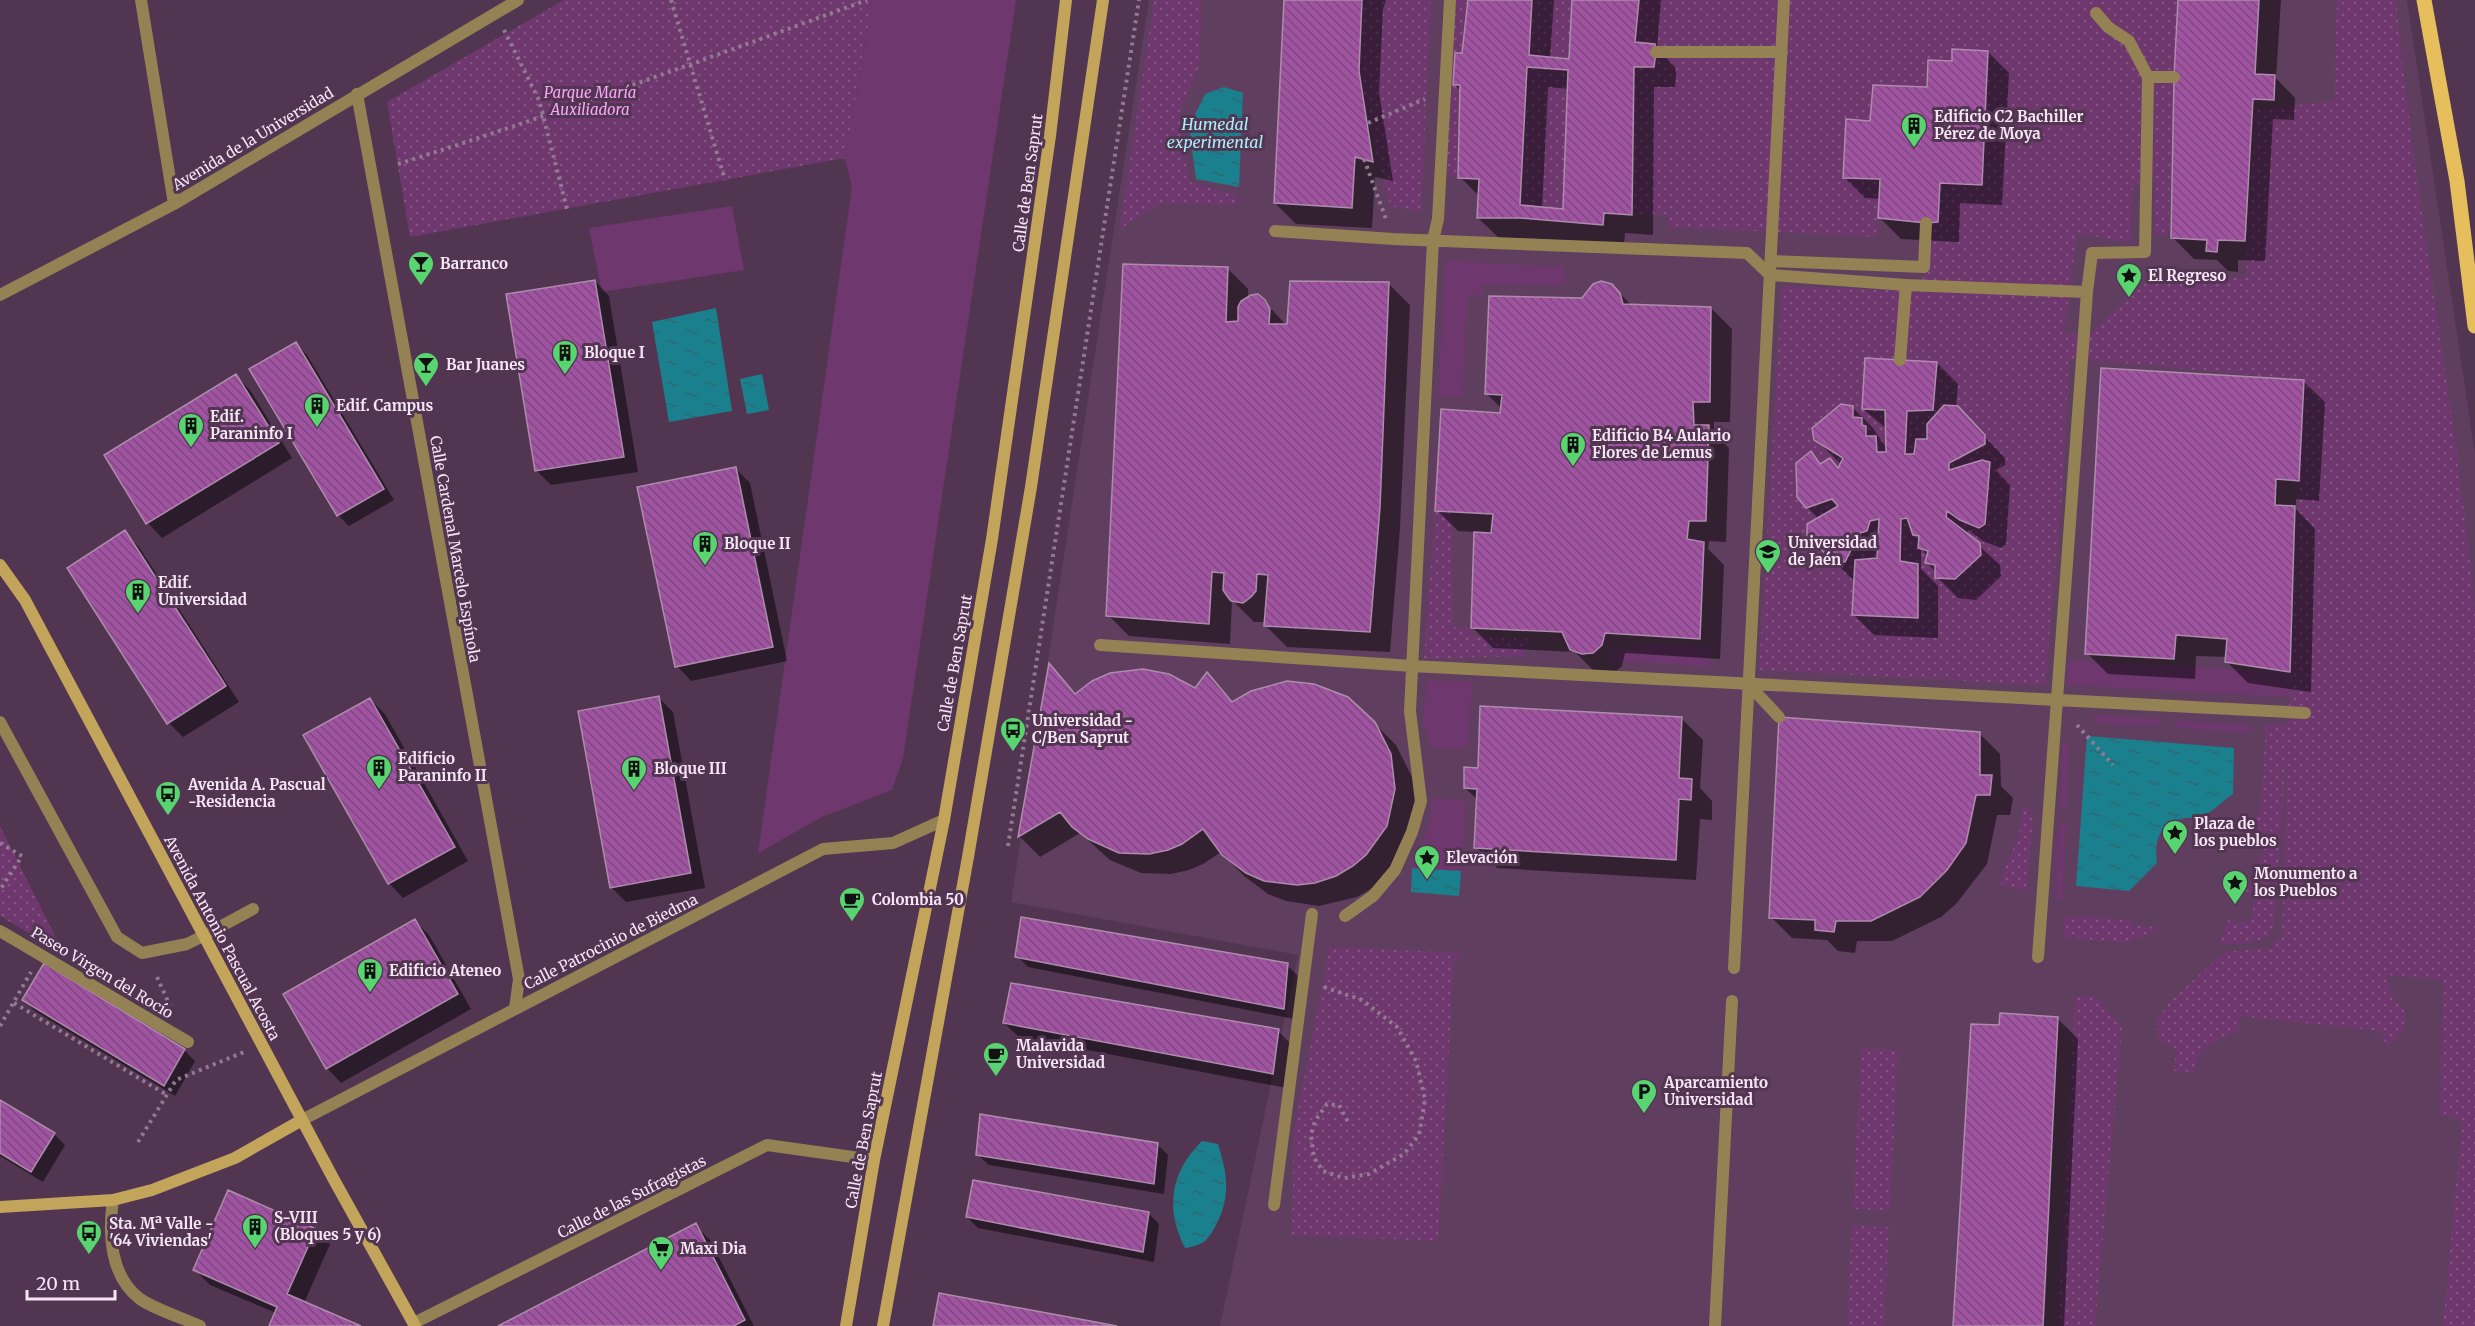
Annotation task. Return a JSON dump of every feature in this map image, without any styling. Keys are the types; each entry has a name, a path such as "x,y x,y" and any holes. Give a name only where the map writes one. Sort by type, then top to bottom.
{"main road":[{"path":"2424,0 2457,181 2475,326"}],"street":[{"path":"141,0 174,204"},
{"name":"Avenida de la Universidad","path":"0,295 174,204 518,0"},
{"name":"Calle de Ben Saprut","path":"846,1326 874,1160 944,820 994,527 1050,136 1066,0"},
{"path":"883,1326 964,880 1031,487 1103,0"},
{"path":"1345,916 1373,896 1395,870 1412,832 1421,801 1410,711 1433,240 1438,219 1450,0"},
{"path":"1734,968 1784,0"},
{"path":"2038,957 2087,292 2092,253 2145,252 2148,77 2129,41 2108,27 2096,14"},
{"path":"1656,52 1782,52"},
{"path":"2148,77 2174,77"},
{"name":"Calle Cardenal Marcelo Espínola","path":"357,94 519,979 515,1009"},
{"path":"1771,261 1924,267 1926,223"},
{"path":"1275,231 1393,239 1748,253 1770,275 1906,285 2087,292"},
{"path":"1900,360 1906,285"},
{"name":"Avenida Antonio Pascual Acosta","path":"0,565 25,600 203,936 414,1325"},
{"path":"1100,645 1412,666 2056,702 2305,713"},
{"path":"1748,684 1779,717"},
{"path":"0,722 117,937 142,952 187,944 253,909"},
{"name":"Calle Patrocinio de Biedma","path":"302,1120 823,849 892,843 944,820"},
{"path":"1274,1205 1312,914"},
{"name":"Paseo Virgen del Rocío","path":"0,931 188,1042"},
{"path":"1715,1326 1732,1001"},
{"path":"0,1207 113,1200 152,1190 235,1158 302,1120"},
{"name":"Calle de las Sufragistas","path":"414,1325 767,1145 874,1160"},
{"path":"113,1200 109,1226 119,1275 140,1299 200,1326"}],"path":[{"path":"671,0 725,180"},
{"path":"398,164 543,116 867,0"},
{"path":"1008,846 1139,0"},
{"path":"496,13 539,100 567,209"},
{"path":"1368,123 1445,91"},
{"path":"1364,159 1393,239"},
{"path":"2087,736 2113,765"},
{"path":"0,843 22,856 0,890"},
{"path":"0,1026 41,955"},
{"path":"1303,982 1362,1000 1397,1027 1416,1061 1425,1099 1419,1135 1404,1154 1369,1174 1344,1178 1323,1171 1314,1158 1311,1135 1315,1121 1326,1104 1339,1105 1348,1122"},
{"path":"14,1003 167,1095"},
{"path":"138,1142 176,1080 244,1052"}],"shaded area":[{"name":"Universidad de Jaén","path":"1149,0 2407,0 2475,454 2475,1326 1220,1326 1298,955 1011,902"}],"green space":[{"name":"Parque María Auxiliadora","path":"564,0 873,0 845,158 410,237 387,102"},
{"path":"873,0 1016,0 903,758 892,790 822,817 758,853 852,187 845,158"},
{"path":"1154,0 1201,0 1200,64 1179,115 1189,182 1237,195 1235,205 1160,203 1120,229"},
{"path":"1366,0 1431,0 1421,212 1390,206 1371,130 1361,74 1360,22"},
{"path":"1454,0 1468,0 1462,53 1455,53 1453,85 1460,85 1458,178 1446,175"},
{"path":"1534,0 1572,0 1563,209 1521,205"},
{"path":"1639,0 2178,0 2168,236 2155,235 2153,173 2133,187 2130,242 2077,234 2064,333 2089,335 2154,275 2246,278 2255,110 2334,101 2337,0 2396,0 2414,153 2467,535 2475,612 2475,1326 2443,1326 2462,1121 2440,1115 2443,980 2387,975 2393,1000 2404,1011 2405,1024 2398,1037 2387,1046 2380,1031 2240,1016 2238,1033 2209,1045 2199,1057 2195,1072 2173,1071 2177,1049 2157,1039 2158,1018 2170,1002 2224,952 2270,948 2282,935 2287,744 2274,924 2269,936 2251,943 2220,942 2228,920 2236,924 2252,919 2254,901 2246,890 2272,831 2257,833 2255,819 2261,807 2266,724 2288,725 2304,380 2069,358 2063,481 2045,685 1759,670 1782,286 1922,291 1926,223 1938,221 1940,183 1982,184 1988,51 1952,49 1952,61 1927,87 1873,85 1870,121 1846,119 1843,178 1880,179 1877,237 1668,227 1668,215 1632,215 1634,67 1654,67 1656,52 1635,42"},
{"path":"732,206 744,270 602,292 589,228"},
{"path":"1446,261 1564,267 1565,285 1481,285 1483,294 1467,296 1462,397 1438,396"},
{"path":"1435,511 1452,512 1453,627 1471,628 1471,636 1530,639 1524,656 1424,659"},
{"path":"1638,643 1711,647 1710,667 1608,660 1614,650 1631,651"},
{"path":"2068,661 2290,672 2288,697 2066,685"},
{"path":"1427,681 1472,681 1468,748 1433,749 1423,725"},
{"path":"2095,715 2160,719 2158,726 2094,723"},
{"path":"2177,720 2253,726 2251,733 2176,728"},
{"path":"2063,743 2069,743 2066,807 2060,808"},
{"path":"1432,798 1466,800 1461,871 1412,868 1414,857 1430,826"},
{"path":"2028,807 2033,815 2027,891 1999,884 2019,834 2023,809"},
{"path":"2058,824 2066,824 2062,899 2056,899"},
{"path":"0,826 64,954 0,916"},
{"path":"2065,916 2132,920 2131,926 2156,927 2157,931 2126,943 2063,937"},
{"path":"1330,947 1463,953 1454,961 1438,1241 1292,1235 1294,1131"},
{"path":"2075,996 2095,997 2122,1026 2095,1326 2058,1326"},
{"path":"1861,1048 1898,1050 1890,1210 1853,1209"},
{"path":"1852,1226 1889,1227 1884,1326 1847,1326"}],"water":[{"name":"Humedal experimental","path":"1224,87 1243,93 1239,187 1196,179 1189,127 1205,94"},
{"path":"716,308 732,411 669,422 652,322"},
{"path":"762,374 769,410 747,414 740,379"},
{"path":"2087,736 2234,748 2233,794 2203,816 2180,819 2167,825 2157,842 2157,863 2129,891 2076,886"},
{"path":"1412,868 1461,871 1459,896 1411,892"},
{"path":"1202,1141 1218,1144 1224,1165 1226,1193 1217,1223 1208,1238 1202,1243 1185,1248 1175,1219 1174,1192 1183,1165"}],"building":[{"path":"1284,0 1362,0 1359,71 1373,162 1355,157 1352,208 1274,203"},
{"path":"1468,0 1532,0 1529,55 1569,59 1572,0 1639,0 1635,42 1655,44 1656,52 1654,67 1634,67 1632,215 1604,213 1603,225 1520,218 1477,218 1479,179 1458,178 1460,85 1453,85 1455,53 1462,53","holes":["1527,67 1568,70 1563,209 1520,205"]},
{"path":"2178,0 2259,0 2255,74 2275,75 2274,100 2253,99 2245,241 2218,240 2217,252 2206,251 2207,240 2171,238"},
{"name":"Edificio C2 Bachiller Pérez de Moya","path":"1952,49 1988,51 1982,185 1940,183 1938,222 1878,218 1880,179 1843,178 1846,119 1870,121 1873,85 1927,87 1928,60 1952,61"},
{"path":"1123,264 1228,267 1226,322 1238,321 1238,307 1241,301 1258,294 1270,309 1269,324 1287,324 1290,281 1389,282 1380,507 1370,632 1264,626 1268,575 1257,574 1256,591 1243,603 1231,601 1223,590 1224,573 1212,572 1209,624 1106,616"},
{"name":"Bloque I","path":"595,280 624,457 535,471 506,294"},
{"name":"Edificio B4 Aulario Flores de Lemus","path":"1601,281 1612,284 1620,293 1623,304 1711,307 1710,402 1693,402 1694,425 1709,425 1706,521 1689,521 1687,539 1704,542 1700,639 1605,633 1602,645 1593,653 1582,654 1570,650 1562,632 1471,628 1474,532 1491,533 1493,514 1435,511 1441,409 1500,413 1502,395 1485,394 1489,296 1582,298 1593,284"},
{"name":"Edif. Campus","path":"296,342 384,489 337,516 249,369"},
{"path":"1865,358 1937,362 1933,410 1907,411 1905,454 1914,454 1916,439 1927,439 1927,424 1944,405 1958,406 1985,435 1985,444 1949,463 1949,470 1982,460 1990,462 1985,524 1979,528 1960,520 1947,511 1946,517 1980,543 1981,555 1955,579 1935,578 1935,565 1925,563 1928,551 1918,548 1919,536 1913,535 1907,518 1901,519 1900,561 1918,564 1918,618 1852,615 1855,560 1877,558 1879,519 1870,521 1867,531 1860,533 1861,543 1851,542 1851,550 1845,562 1833,561 1807,536 1807,524 1838,506 1832,499 1806,508 1797,497 1796,463 1811,451 1820,464 1830,458 1838,468 1843,458 1814,440 1812,428 1841,404 1853,406 1853,417 1862,418 1862,425 1866,426 1866,436 1876,436 1877,452 1886,452 1885,410 1862,409"},
{"path":"2101,368 2304,380 2299,481 2276,479 2275,505 2295,506 2290,672 2225,662 2227,639 2176,635 2174,659 2085,654"},
{"name":"Edif. Paraninfo I","path":"236,374 279,443 146,524 104,455"},
{"name":"Bloque II","path":"736,467 773,647 675,667 637,487"},
{"name":"Edif. Universidad","path":"125,530 226,686 167,724 67,568"},
{"path":"1049,663 1075,694 1092,681 1110,673 1143,669 1169,674 1195,688 1207,672 1232,702 1251,691 1287,681 1314,684 1348,697 1375,722 1391,754 1395,789 1387,826 1366,855 1353,866 1336,876 1315,883 1297,885 1264,881 1246,873 1222,855 1203,829 1182,844 1168,850 1149,854 1119,853 1088,839 1072,827 1060,812 1018,837"},
{"name":"Bloque III","path":"659,696 691,873 610,888 578,711"},
{"name":"Edificio Paraninfo II","path":"370,698 455,847 388,884 303,735"},
{"path":"1480,706 1682,717 1679,778 1692,779 1691,800 1679,799 1676,860 1474,848 1477,789 1464,788 1464,767 1478,768"},
{"path":"1779,717 1980,732 1980,775 1992,775 1990,795 1976,795 1966,843 1947,870 1920,897 1871,921 1836,921 1834,932 1815,930 1815,920 1769,918"},
{"path":"1021,917 1288,963 1284,1009 1015,957"},
{"name":"Edificio Ateneo","path":"415,919 458,994 326,1069 283,994"},
{"path":"44,963 185,1049 164,1086 22,1000"},
{"path":"1011,983 1279,1029 1273,1074 1003,1023"},
{"path":"2000,1013 2058,1017 2043,1326 1953,1326 1971,1024 1999,1025"},
{"path":"0,1100 55,1133 31,1172 0,1153"},
{"path":"980,1114 1158,1143 1154,1184 976,1155"},
{"path":"973,1180 1149,1212 1143,1252 966,1217"},
{"name":"S-VIII (Bloques 5 y 6)","path":"228,1190 316,1229 287,1294 361,1326 269,1326 277,1307 193,1270"},
{"name":"Maxi Dia","path":"696,1223 745,1320 734,1326 498,1326"},
{"path":"939,1293 1117,1326 933,1326"}],"place":[{"name":"Edificio C2 Bachiller Pérez de Moya","path":"1914,149"},
{"name":"Barranco","path":"421,287"},
{"name":"El Regreso","path":"2129,299"},
{"name":"Bloque I","path":"565,376"},
{"name":"Bar Juanes","path":"426,388"},
{"name":"Edif. Campus","path":"317,429"},
{"name":"Edif. Paraninfo I","path":"191,449"},
{"name":"Edificio B4 Aulario Flores de Lemus","path":"1573,468"},
{"name":"Bloque II","path":"705,567"},
{"name":"Universidad de Jaén","path":"1768,575"},
{"name":"Edif. Universidad","path":"138,615"},
{"name":"Universidad - C/Ben Saprut","path":"1013,753"},
{"name":"Edificio Paraninfo II","path":"379,791"},
{"name":"Bloque III","path":"634,792"},
{"name":"Avenida A. Pascual -Residencia","path":"168,817"},
{"name":"Plaza de los pueblos","path":"2175,856"},
{"name":"Elevación","path":"1427,881"},
{"name":"Monumento a los Pueblos","path":"2235,906"},
{"name":"Colombia 50","path":"852,923"},
{"name":"Edificio Ateneo","path":"370,994"},
{"name":"Malavida Universidad","path":"996,1078"},
{"name":"Aparcamiento Universidad","path":"1644,1115"},
{"name":"S-VIII (Bloques 5 y 6)","path":"255,1250"},
{"name":"Sta. Mª Valle - '64 Viviendas'","path":"89,1256"},
{"name":"Maxi Dia","path":"661,1272"}]}
